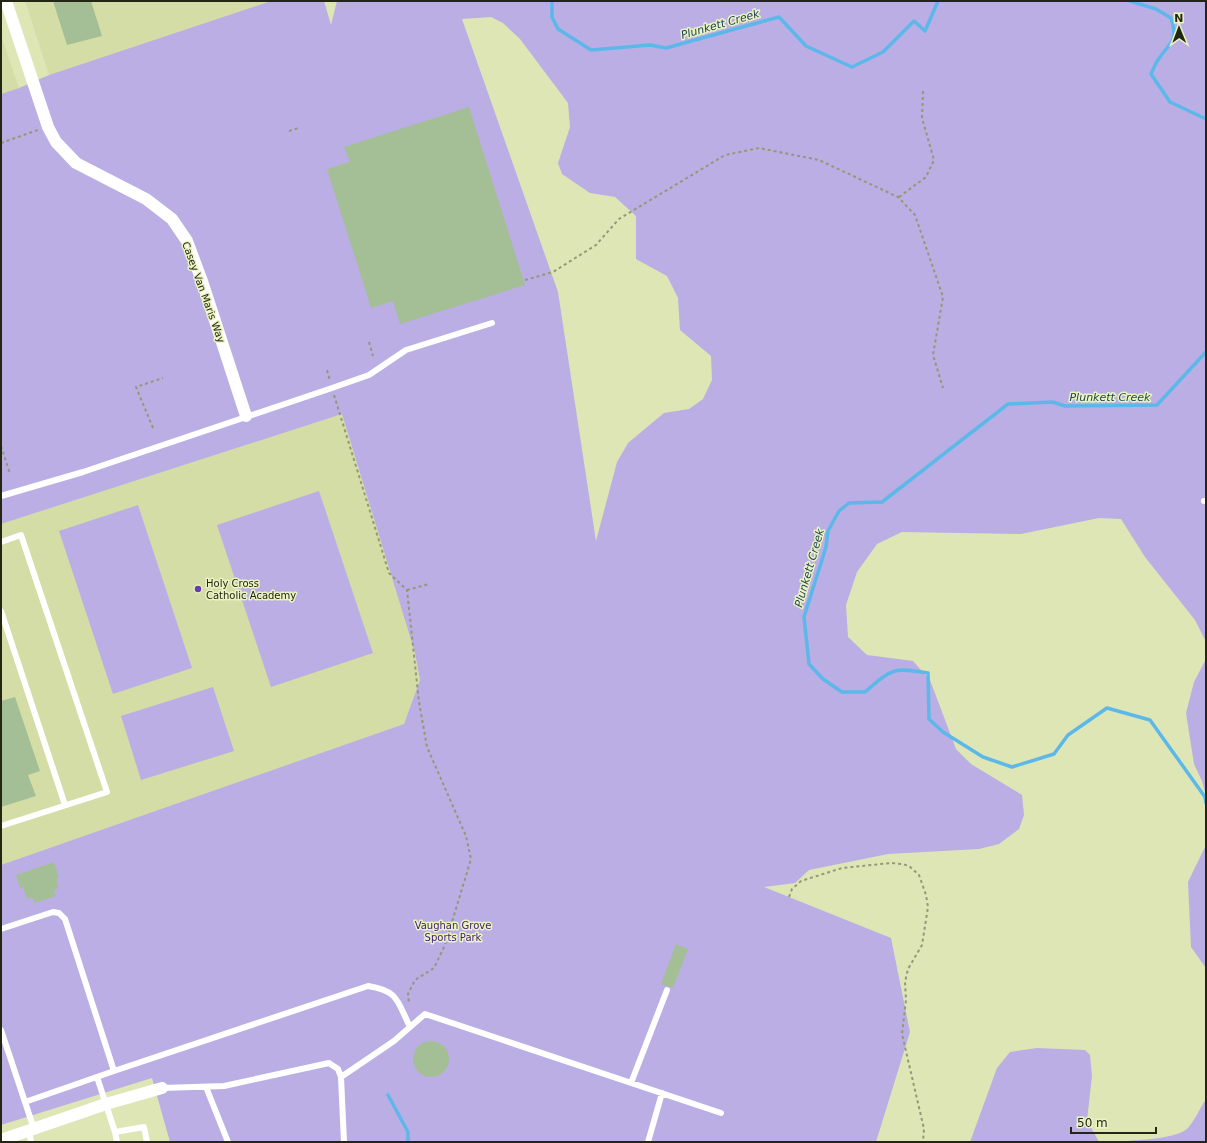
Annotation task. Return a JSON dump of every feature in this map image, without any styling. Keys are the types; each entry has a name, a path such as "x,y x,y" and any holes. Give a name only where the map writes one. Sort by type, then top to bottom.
{"street":[{"name":"Casey Van Maris Way","path":"6,1 48,127 56,142 76,163 146,199 172,219 187,241 202,280 246,416"},
{"path":"1,1140 31,1134 106,1104 162,1088"}],"lane":[{"path":"1,496 83,472 369,375 406,350 492,323"},
{"path":"1,542 21,535 107,792 1,826"},
{"path":"1,611 65,805"},
{"path":"1,929 53,912 59,913 65,919 114,1071"},
{"path":"25,1102 368,986 385,989 395,997 411,1026"},
{"path":"631,1083 667,990"},
{"path":"341,1077 394,1042 425,1014 721,1113"},
{"path":"1,1030 25,1102 31,1134"},
{"path":"162,1088 224,1086 329,1063 338,1069 341,1077 344,1142"},
{"path":"97,1077 117,1142"},
{"path":"206,1087 228,1142"},
{"path":"648,1142 662,1093"},
{"path":"115,1132 144,1127 147,1142"}],"path":[{"path":"898,197 926,177 934,160 922,118 923,91"},
{"path":"1,143 48,127"},
{"path":"289,131 299,128"},
{"path":"524,280 553,272 572,261 596,245 620,218 725,155 759,148 819,160 898,197 915,215 943,297 933,355 943,388"},
{"path":"369,342 373,356"},
{"path":"327,370 389,573 407,590 418,702 427,747 466,836 471,859 445,945 434,968 415,980 408,994 411,1026"},
{"path":"153,428 136,387 163,378"},
{"path":"1,446 10,474"},
{"path":"407,590 429,584"},
{"path":"789,897 792,889 801,881 842,868 902,864 909,866 919,875 928,907 922,945 908,969 905,982 906,1000 902,1034 924,1129 922,1142"}],"shaded area":[{"path":"25,1 271,1 49,75"},
{"path":"1,35 19,88 1,94"},
{"name":"Holy Cross Catholic Academy","path":"342,414 415,653 420,680 404,724 1,865 1,524"}],"green space":[{"name":"Vaughan Grove Sports Park","path":"271,1 324,1 331,25 337,1 1206,1 1206,642 1195,620 1145,557 1121,519 1099,518 1021,534 902,532 877,544 857,572 846,605 848,637 867,655 913,661 930,680 956,749 971,764 1022,795 1024,815 1019,829 999,844 979,849 888,854 809,870 795,883 764,887 891,938 910,1032 876,1142 170,1142 152,1078 1,1125 1,865 404,724 420,680 415,653 342,414 1,524 1,94 49,75","holes":["491,17 503,23 520,39 568,103 570,127 558,163 562,174 590,193 615,197 636,216 636,259 667,276 678,298 680,330 711,356 712,380 703,399 689,409 664,413 628,443 617,462 596,541 558,292 462,19"]},
{"path":"319,491 373,653 271,687 217,525"},
{"path":"138,505 192,668 113,694 59,531"},
{"path":"1206,659 1206,796 1202,781 1194,764 1186,713 1194,682"},
{"path":"213,687 234,751 141,780 121,716"},
{"path":"1206,845 1206,968 1191,947 1188,882"},
{"path":"1037,1048 1085,1050 1090,1055 1092,1076 1087,1120 1099,1142 970,1142 997,1068 1010,1052"},
{"path":"1206,1099 1206,1142 1099,1142 1146,1140 1172,1136 1182,1132 1191,1125"}],"building":[{"path":"53,1 91,1 102,36 67,45"},
{"path":"469,107 525,285 400,324 393,301 371,308 327,169 350,162 344,147"},
{"path":"15,697 40,771 28,775 36,796 1,807 1,701"},
{"path":"54,862 59,878 56,879 59,888 54,890 56,896 34,903 32,897 27,899 23,887 20,888 16,875"},
{"path":"676,944 688,949 673,988 661,984"},
{"path":"435,1041 444,1046 448,1052 448,1066 444,1072 435,1077 427,1077 418,1072 414,1066 413,1055 418,1046 424,1042"}],"waterway":[{"name":"Plunkett Creek","path":"552,1 552,17 558,29 591,50 650,45 666,48 779,17 806,46 852,67 883,52 914,21 925,31 938,1"},
{"name":"Plunkett Creek","path":"1130,1 1156,9 1171,18 1174,38 1162,54 1151,74 1170,102 1206,119"},
{"name":"Plunkett Creek","path":"1206,352 1157,405 1065,406 1053,402 1008,404 882,502 849,503 839,511 828,531 826,547 804,617 809,664 823,679 842,692 865,692 887,674 899,670 928,673 929,719 943,732 983,757 1012,767 1054,754 1068,735 1107,708 1150,720 1205,797 1206,803"},
{"path":"388,1095 408,1132 408,1142"}],"place":[{"name":"Holy Cross Catholic Academy","path":"198,589"}]}
